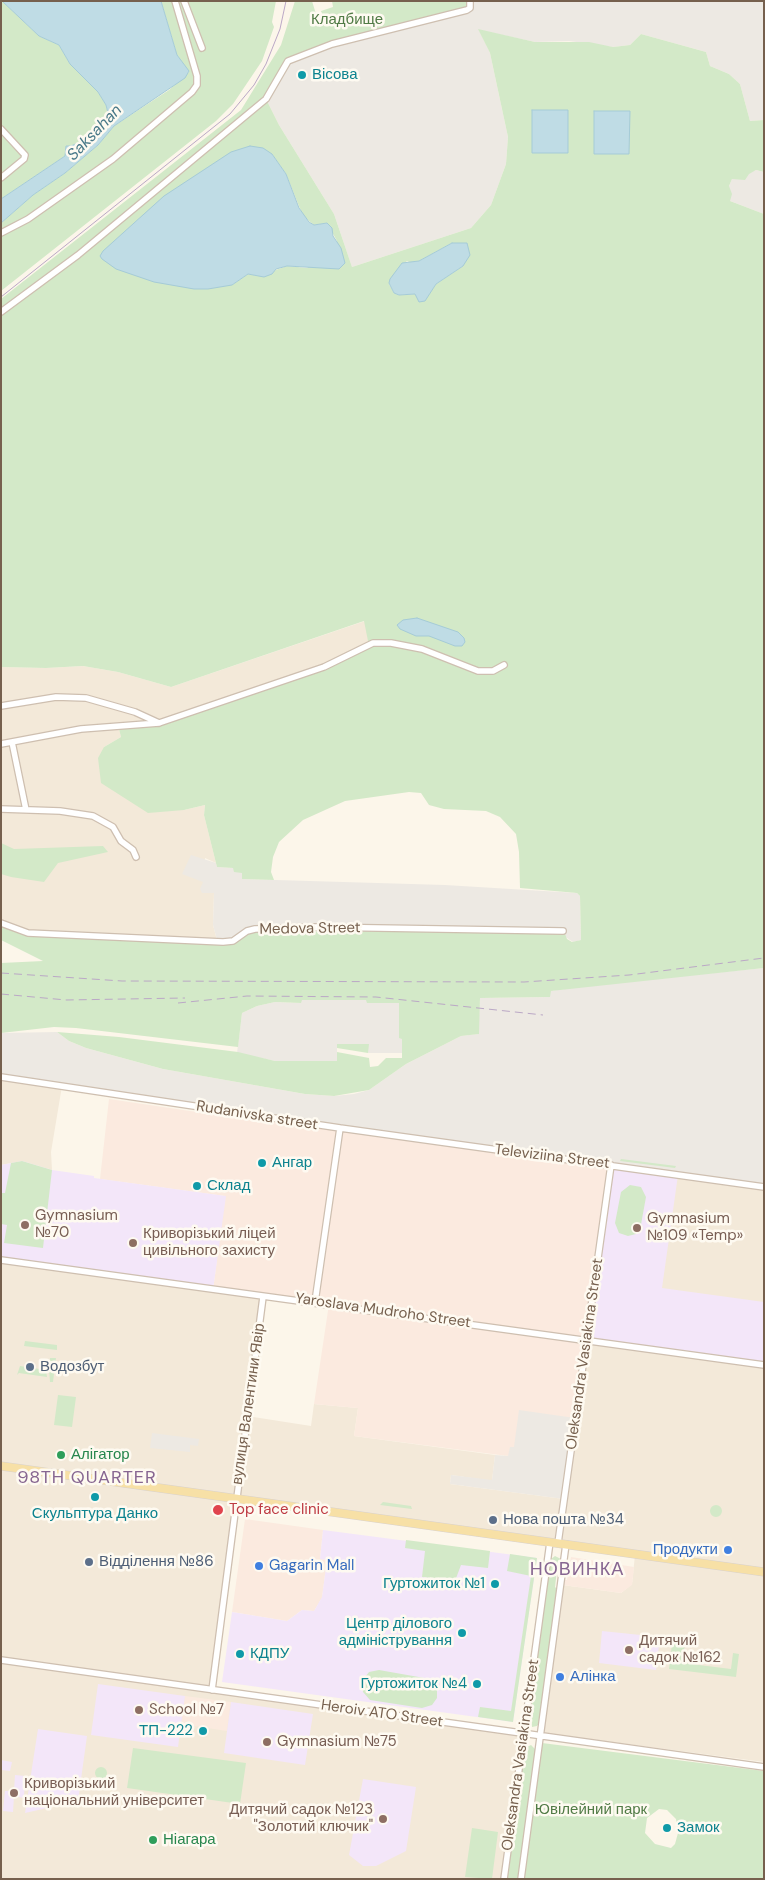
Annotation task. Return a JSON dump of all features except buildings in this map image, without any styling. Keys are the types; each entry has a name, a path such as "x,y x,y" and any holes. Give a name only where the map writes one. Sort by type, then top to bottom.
{"main road":[{"path":"1,1466 764,1572"}],"street":[{"path":"1,233 28,219 113,159 192,92 197,85 198,76 175,1"},
{"path":"184,1 202,48"},
{"path":"1,312 78,255 266,99 275,88 282,67 288,61 332,44 467,10 470,8 470,1"},
{"path":"1,129 25,155 24,159 1,178"},
{"path":"1,744 81,729 159,723 324,666 374,643 391,643 422,649 478,671 493,671 504,665"},
{"path":"1,706 56,697 86,698 135,712 159,723"},
{"path":"12,742 26,810"},
{"path":"1,809 74,812 100,819 116,830 120,841 133,850 136,857"},
{"name":"Medova Street","path":"1,923 28,933 223,942 233,941 247,931 255,929 316,927 563,931"},
{"name":"Rudanivska street","path":"1,1077 340,1128"},
{"path":"315,1302 340,1128"},
{"name":"Televiziina Street","path":"340,1128 764,1187"},
{"name":"Oleksandra Vasiakina Street","path":"504,1879 524,1734 586,1339 611,1165"},
{"name":"Yaroslava Mudroho Street","path":"1,1260 764,1365"},
{"name":"вулиця Валентини Явір","path":"212,1690 263,1297"},
{"name":"Oleksandra Vasiakina Street","path":"521,1879 566,1544"},
{"name":"Heroiv ATO Street","path":"1,1660 764,1767"}],"shaded area":[{"path":"470,1 764,1 764,120 750,121 740,84 729,74 710,66 706,52 641,34 630,45 613,47 569,41 535,42 479,30 490,53 508,137 506,164 491,205 471,228 352,267 334,214 279,125 266,99 288,61"},
{"path":"756,170 764,172 764,214 730,201 729,186 732,179"},
{"path":"365,621 369,644 324,667 159,723 119,728 121,737 104,747 184,810 205,805 204,815 216,863 205,858 203,882 214,893 213,925 217,940 28,931 1,921 1,667 46,668 83,666 118,672 171,687"},
{"path":"191,855 216,863 217,867 233,868 242,872 242,879 445,885 577,893 580,896 581,940 573,942 558,932 255,931 239,939 217,940 213,925 214,893 202,893 200,889 203,882 182,874"},
{"path":"764,968 764,1184 411,1137 1,1077 1,1033 57,1032 69,1041 86,1048 163,1069 305,1094 334,1096 354,1094 369,1090 406,1064 461,1036 478,1034 480,998 550,997 550,991"},
{"path":"301,1000 367,1000 367,1003 399,1003 399,1038 402,1038 402,1053 368,1053 368,1044 337,1044 337,1061 275,1061 237,1053 242,1013 257,1006 275,1002 301,1003"},
{"path":"1,1077 62,1086 51,1152 52,1170 22,1161 1,1165"},
{"path":"109,1099 244,1119 272,1119 611,1168 575,1418 514,1447 508,1456 354,1436 358,1408 314,1404 329,1304 213,1290 225,1196 100,1179"},
{"name":"Криворізький ліцей цивільного захисту","path":"22,1161 52,1170 94,1176 94,1178 226,1196 213,1290 1,1260 1,1165"},
{"name":"Gymnasium №109 «Temp»","path":"611,1165 678,1175 662,1288 764,1302 764,1365 586,1339"},
{"path":"678,1175 764,1187 764,1762 544,1733 563,1585 621,1593 632,1584 635,1555 237,1498 212,1690 524,1734 504,1879 1,1879 1,1260 263,1297 247,1416 311,1426 314,1404 358,1408 354,1436 495,1455 492,1481 451,1475 450,1484 564,1499 586,1339"},
{"path":"519,1410 575,1418 564,1499 450,1484 451,1475 492,1480 495,1455 508,1456 510,1447 514,1447"},
{"path":"152,1433 199,1439 198,1446 190,1445 190,1452 150,1448"},
{"path":"245,1519 323,1530 320,1559 327,1560 322,1598 314,1611 302,1610 287,1621 232,1612"},
{"path":"323,1530 537,1558 513,1722 222,1682 232,1612 287,1621 302,1610 314,1611 322,1597 327,1560 320,1559"},
{"path":"571,1557 634,1567 632,1585 621,1593 563,1585 564,1580 567,1580"},
{"name":"Дитячий садок №162","path":"602,1631 660,1637 656,1670 599,1663"},
{"name":"School №7","path":"98,1684 185,1696 178,1747 91,1735"},
{"path":"185,1696 231,1702 227,1731 181,1724"},
{"name":"Gymnasium №75","path":"231,1702 313,1714 305,1765 224,1753"},
{"path":"38,1729 87,1736 78,1801 25,1813"},
{"name":"Криворізький національний університет","path":"1,1760 12,1762 10,1771 1,1770"},
{"name":"Криворізький національний університет","path":"15,1775 25,1776 24,1798 14,1796 13,1812 3,1811 5,1791 14,1791"},
{"name":"Дитячий садок №123 \"Золотий ключик\"","path":"363,1779 416,1787 406,1851 376,1866 363,1866 349,1855"}],"green space":[{"path":"2,1 39,36 59,45 70,64 98,92 106,105 108,113 80,142 71,146 65,156 1,199 1,180 27,156 26,151 1,126"},
{"path":"161,1 276,1 272,22 274,27 262,61 233,104 216,121 1,291 1,223 33,195 65,173 98,145 114,126 169,90 189,72 177,55"},
{"name":"Кладбище","path":"295,1 312,1 319,24 324,22 321,11 333,7 332,1 470,1 470,8 332,44 288,61 266,99 279,125 334,214 352,267 471,228 491,205 506,164 508,137 490,53 478,29 535,42 589,42 613,47 630,45 641,34 706,52 710,66 729,74 740,84 750,121 764,120 764,172 756,170 749,174 745,180 732,179 729,186 732,194 730,201 764,214 764,968 551,991 550,997 480,998 479,1034 461,1036 406,1064 369,1090 334,1096 305,1094 163,1069 86,1048 69,1041 57,1032 119,1037 238,1052 275,1061 337,1061 337,1052 369,1058 370,1067 378,1066 386,1058 402,1058 402,1039 399,1038 399,1003 367,1003 366,1000 302,1000 301,1003 275,1002 257,1006 242,1013 238,1047 76,1028 54,1027 1,1033 1,963 43,961 1,940 1,925 28,935 223,944 255,931 558,932 565,934 567,939 572,942 581,940 580,896 577,893 520,888 519,852 516,834 500,817 486,811 444,809 429,805 421,793 409,792 345,801 303,820 279,842 273,857 271,872 274,880 242,879 242,873 234,872 233,868 217,867 204,815 205,805 184,810 148,813 101,783 98,758 104,747 121,737 119,729 161,724 326,668 369,646 364,621 171,687 118,672 83,666 46,668 1,667 1,299 241,110 281,45","holes":["272,154 286,174 303,216 314,225 327,223 337,241 307,268 287,266 259,276 248,274 232,285 109,247 139,219","452,243 467,243 463,266 436,284 425,300 415,294 399,295 394,293 389,284 398,269 407,261 411,263 419,261"]},
{"path":"1,131 22,153 23,158 1,176"},
{"path":"1,843 14,849 103,846 108,852 58,863 44,882 1,874"},
{"path":"337,1044 369,1044 368,1053 337,1048"},
{"path":"621,1159 676,1166 675,1168 620,1161"},
{"name":"Gymnasium №70","path":"22,1161 52,1170 43,1248 4,1243 7,1225 1,1224 1,1193 5,1193 11,1163"},
{"path":"630,1185 641,1187 646,1197 640,1230 636,1234 628,1236 619,1233 615,1223 621,1192"},
{"path":"25,1341 57,1345 57,1350 24,1346"},
{"path":"50,1358 56,1358 53,1382 50,1382"},
{"path":"20,1366 46,1370 47,1377 19,1373 17,1375"},
{"path":"58,1395 76,1397 72,1427 54,1425"},
{"path":"383,1502 411,1506 412,1509 380,1505"},
{"path":"716,1505 722,1511 716,1517 710,1511"},
{"path":"406,1540 490,1551 488,1568 461,1565 455,1581 422,1577 425,1551 405,1548"},
{"path":"510,1554 537,1558 513,1722 478,1717 480,1707 511,1711 531,1576 507,1571"},
{"path":"555,1556 561,1559 561,1566 557,1570 555,1587 558,1590 540,1722 537,1726 532,1727 529,1720 551,1559"},
{"path":"673,1635 685,1640 683,1663 731,1669 733,1653 739,1654 736,1677 669,1669"},
{"path":"379,1670 430,1679 437,1687 437,1698 432,1705 422,1708 370,1700 363,1692 362,1681 369,1672"},
{"name":"Ювілейний парк","path":"542,1743 764,1771 764,1879 524,1879","holes":["659,1809 667,1810 676,1819 678,1833 675,1844 671,1848 655,1844 645,1833 647,1818"]},
{"path":"531,1745 536,1750 518,1879 507,1879 525,1748"},
{"path":"133,1748 246,1763 240,1804 127,1788"},
{"path":"101,1767 107,1773 101,1779 95,1773"},
{"path":"472,1828 498,1832 492,1879 465,1877"}],"water":[{"name":"Saksahan","path":"2,1 161,1 177,55 189,71 185,78 114,126 98,145 65,173 33,195 1,223 1,199 65,156 66,146 80,142 108,113 106,105 98,92 70,64 59,45 39,36"},
{"path":"532,110 568,110 568,153 532,153"},
{"path":"594,111 630,111 629,154 594,154"},
{"path":"250,146 263,148 272,154 286,174 299,208 309,222 314,225 327,223 332,228 333,236 341,248 345,263 339,269 287,266 276,269 272,274 264,277 248,274 232,285 194,289 154,282 116,269 102,259 100,256 103,251 164,196 231,152"},
{"path":"452,243 467,243 470,255 463,266 436,284 425,301 419,302 415,294 399,295 394,293 389,283 390,279 402,263 419,261"},
{"path":"417,618 458,632 465,642 462,646 455,646 429,636 416,636 400,629 397,625 403,620"}],"tram line":[{"path":"1,297 230,114 254,85 266,64 280,29 286,1"}],"railway":[{"path":"1,973 122,981 524,982 629,975 764,958"},
{"path":"1,994 66,1000 185,998"},
{"path":"178,1003 247,996 376,997 543,1015"}],"place":[{"name":"Вісова","path":"302,75"},
{"name":"Ангар","path":"262,1163"},
{"name":"Склад","path":"197,1186"},
{"name":"Gymnasium №70","path":"25,1225"},
{"name":"Gymnasium №109 «Temp»","path":"637,1228"},
{"name":"Криворізький ліцей цивільного захисту","path":"133,1243"},
{"name":"Водозбут","path":"30,1367"},
{"name":"Алігатор","path":"61,1455"},
{"name":"Скульптура Данко","path":"95,1497"},
{"name":"Top face clinic","path":"218,1510"},
{"name":"Нова пошта №34","path":"493,1520"},
{"name":"Продукти","path":"728,1550"},
{"name":"Відділення №86","path":"89,1562"},
{"name":"Gagarin Mall","path":"259,1566"},
{"name":"Гуртожиток №1","path":"495,1584"},
{"name":"Центр ділового адміністрування","path":"462,1633"},
{"name":"Дитячий садок №162","path":"629,1650"},
{"name":"КДПУ","path":"240,1654"},
{"name":"Алінка","path":"560,1677"},
{"name":"Гуртожиток №4","path":"477,1684"},
{"name":"School №7","path":"139,1710"},
{"name":"ТП-222","path":"203,1731"},
{"name":"Gymnasium №75","path":"267,1742"},
{"name":"Криворізький національний університет","path":"14,1793"},
{"name":"Дитячий садок №123 \"Золотий ключик\"","path":"383,1819"},
{"name":"Замок","path":"667,1828"},
{"name":"Ніагара","path":"153,1840"}],"district":[{"name":"98TH QUARTER","path":"87,1478"},
{"name":"НОВИНКА","path":"577,1570"}]}
